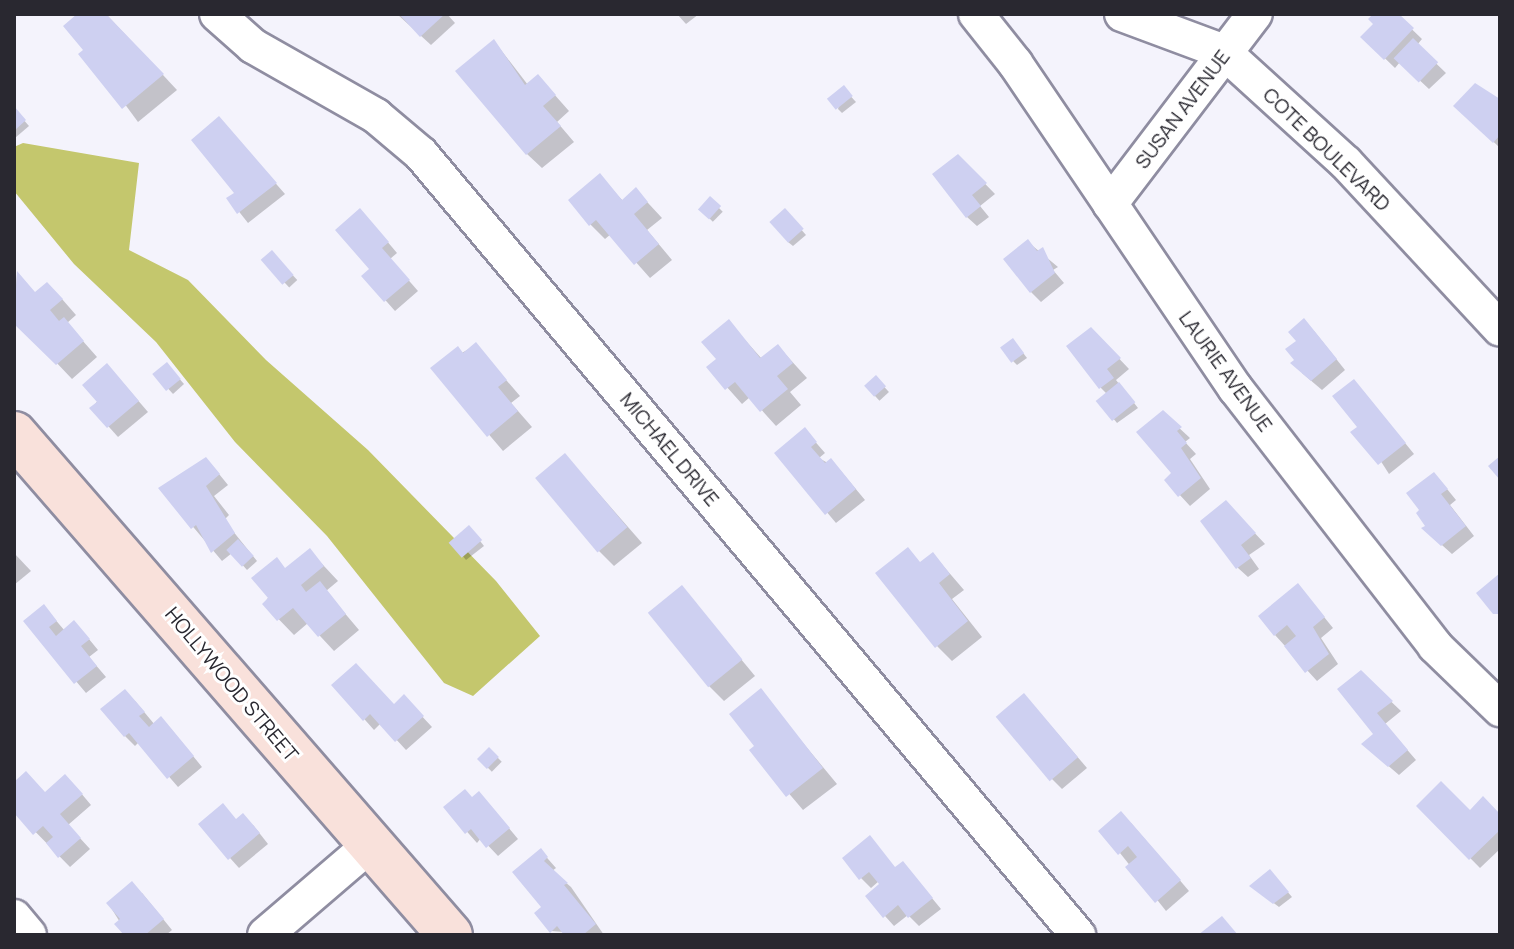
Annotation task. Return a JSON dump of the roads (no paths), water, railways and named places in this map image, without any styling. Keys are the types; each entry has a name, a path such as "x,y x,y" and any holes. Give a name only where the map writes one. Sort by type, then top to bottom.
{"street":[{"name":"MICHAEL DRIVE","path":"217,14 253,46 376,116 421,154 1078,935"},
{"name":"LAURIE AVENUE","path":"976,14 1236,389 1426,634 1500,709"},
{"name":"COTE BOULEVARD","path":"1122,14 1224,52 1346,163 1500,329"},
{"name":"SUSAN AVENUE","path":"1110,204 1255,14"},
{"name":"HOLLYWOOD STREET","path":"14,434 450,935"},
{"path":"265,935 370,845"},
{"path":"14,917 29,935"}]}
